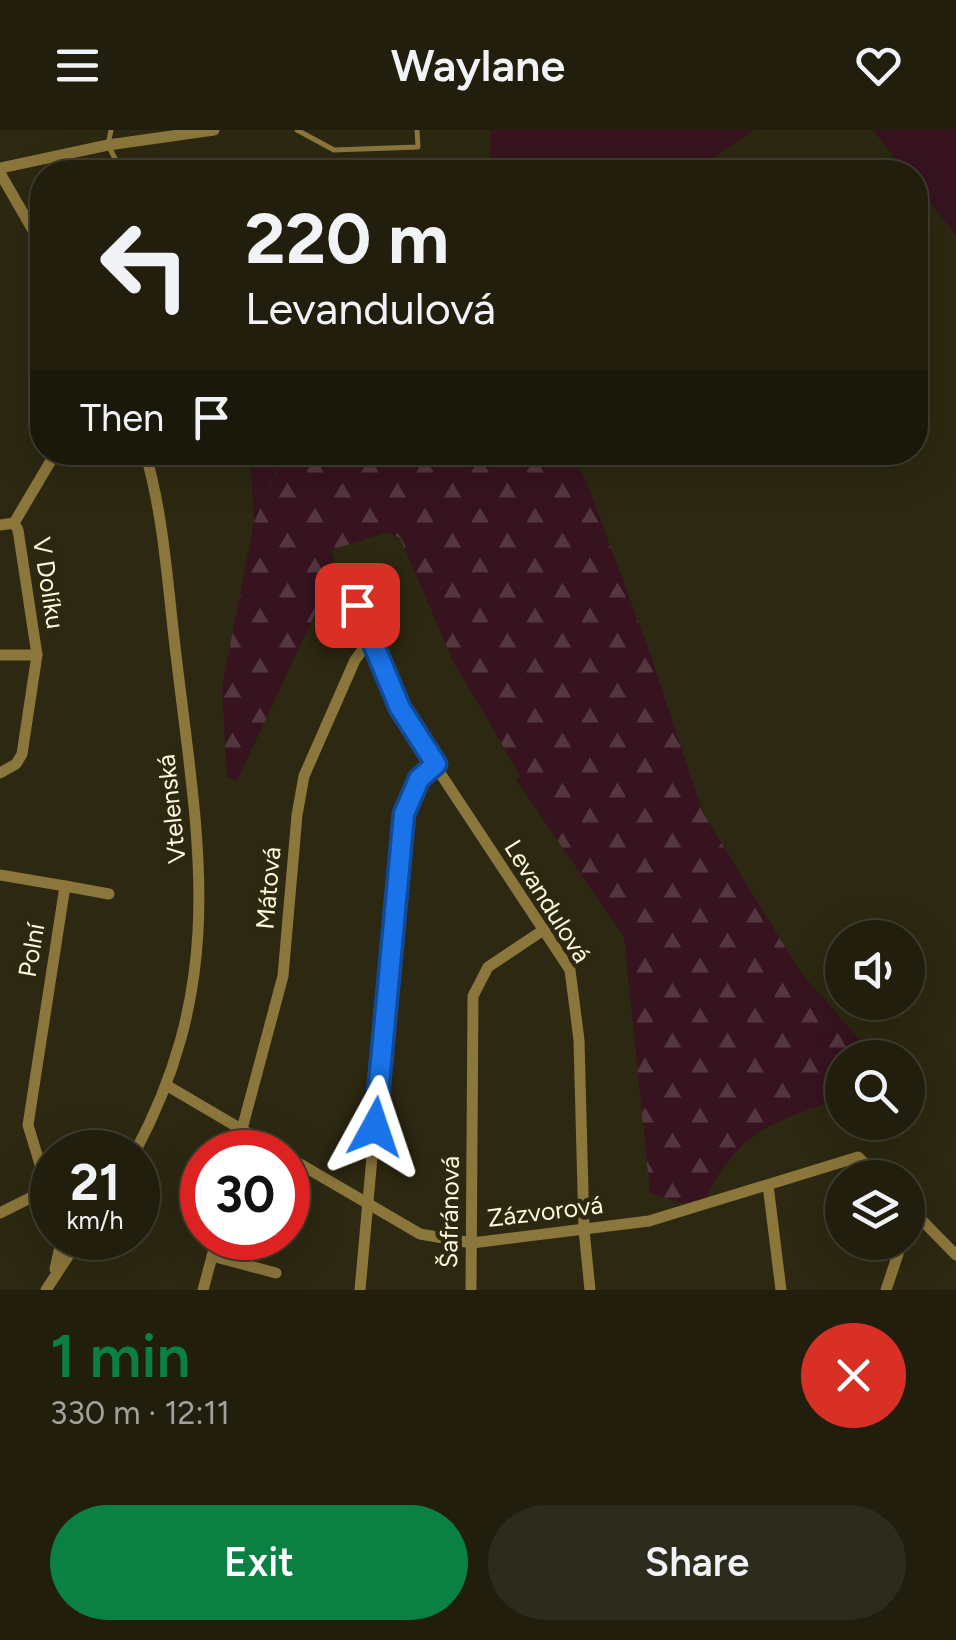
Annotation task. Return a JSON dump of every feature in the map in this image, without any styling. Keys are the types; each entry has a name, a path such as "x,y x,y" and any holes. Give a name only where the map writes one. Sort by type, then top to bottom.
{"street":[{"path":"46,160 108,145 214,130"},
{"path":"30,164 0,171 30,225"},
{"path":"7,524 47,465"},
{"name":"Vtelenská","path":"145,1130 166,1086 194,985 201,872 161,532 148,465"},
{"name":"V Dolíku","path":"0,773 16,764 22,754 37,654 7,524"},
{"name":"Levandulová","path":"343,572 400,708 570,970 576,997 584,1230 590,1290"},
{"name":"Mátová","path":"242,1130 283,976 296,815 304,776 355,660 371,639"},
{"path":"0,655 37,654"},
{"path":"360,1290 404,814 419,779 436,764"},
{"path":"0,875 109,894"},
{"name":"Polní","path":"30,1132 65,886"},
{"name":"Šafránová","path":"470,1290 473,996 488,967 545,929"},
{"path":"166,1086 242,1130"},
{"name":"Zázvorová","path":"310,1170 420,1234 472,1242 649,1221 825,1167"},
{"path":"768,1185 782,1290"},
{"path":"0,1212 30,1198"},
{"path":"925,1224 956,1254"},
{"path":"49,1284 65,1260"},
{"path":"203,1290 211,1260"},
{"path":"227,1260 276,1273"},
{"path":"886,1290 896,1260"}],"lane":[{"path":"111,130 108,145 116,160"},
{"path":"297,130 334,150 418,147 417,130"}],"green space":[{"path":"490,130 754,130 710,160 412,160 490,158"},
{"path":"873,130 956,130 956,235 928,200 928,160 897,160"},
{"path":"251,465 279,465 254,522"},
{"path":"280,465 577,465 587,483 652,659 703,813 801,973 825,1000 825,1020 842,1020 860,1040 825,1040 825,1104 777,1123 745,1143 718,1176 705,1200 689,1205 650,1193 624,937 516,780 521,777 453,661 400,538 387,532 331,550 336,569 237,781 227,777 222,688 254,522"}],"route":[{"path":"357,605 400,708 436,764 408,796 404,814 375,1127"}]}
